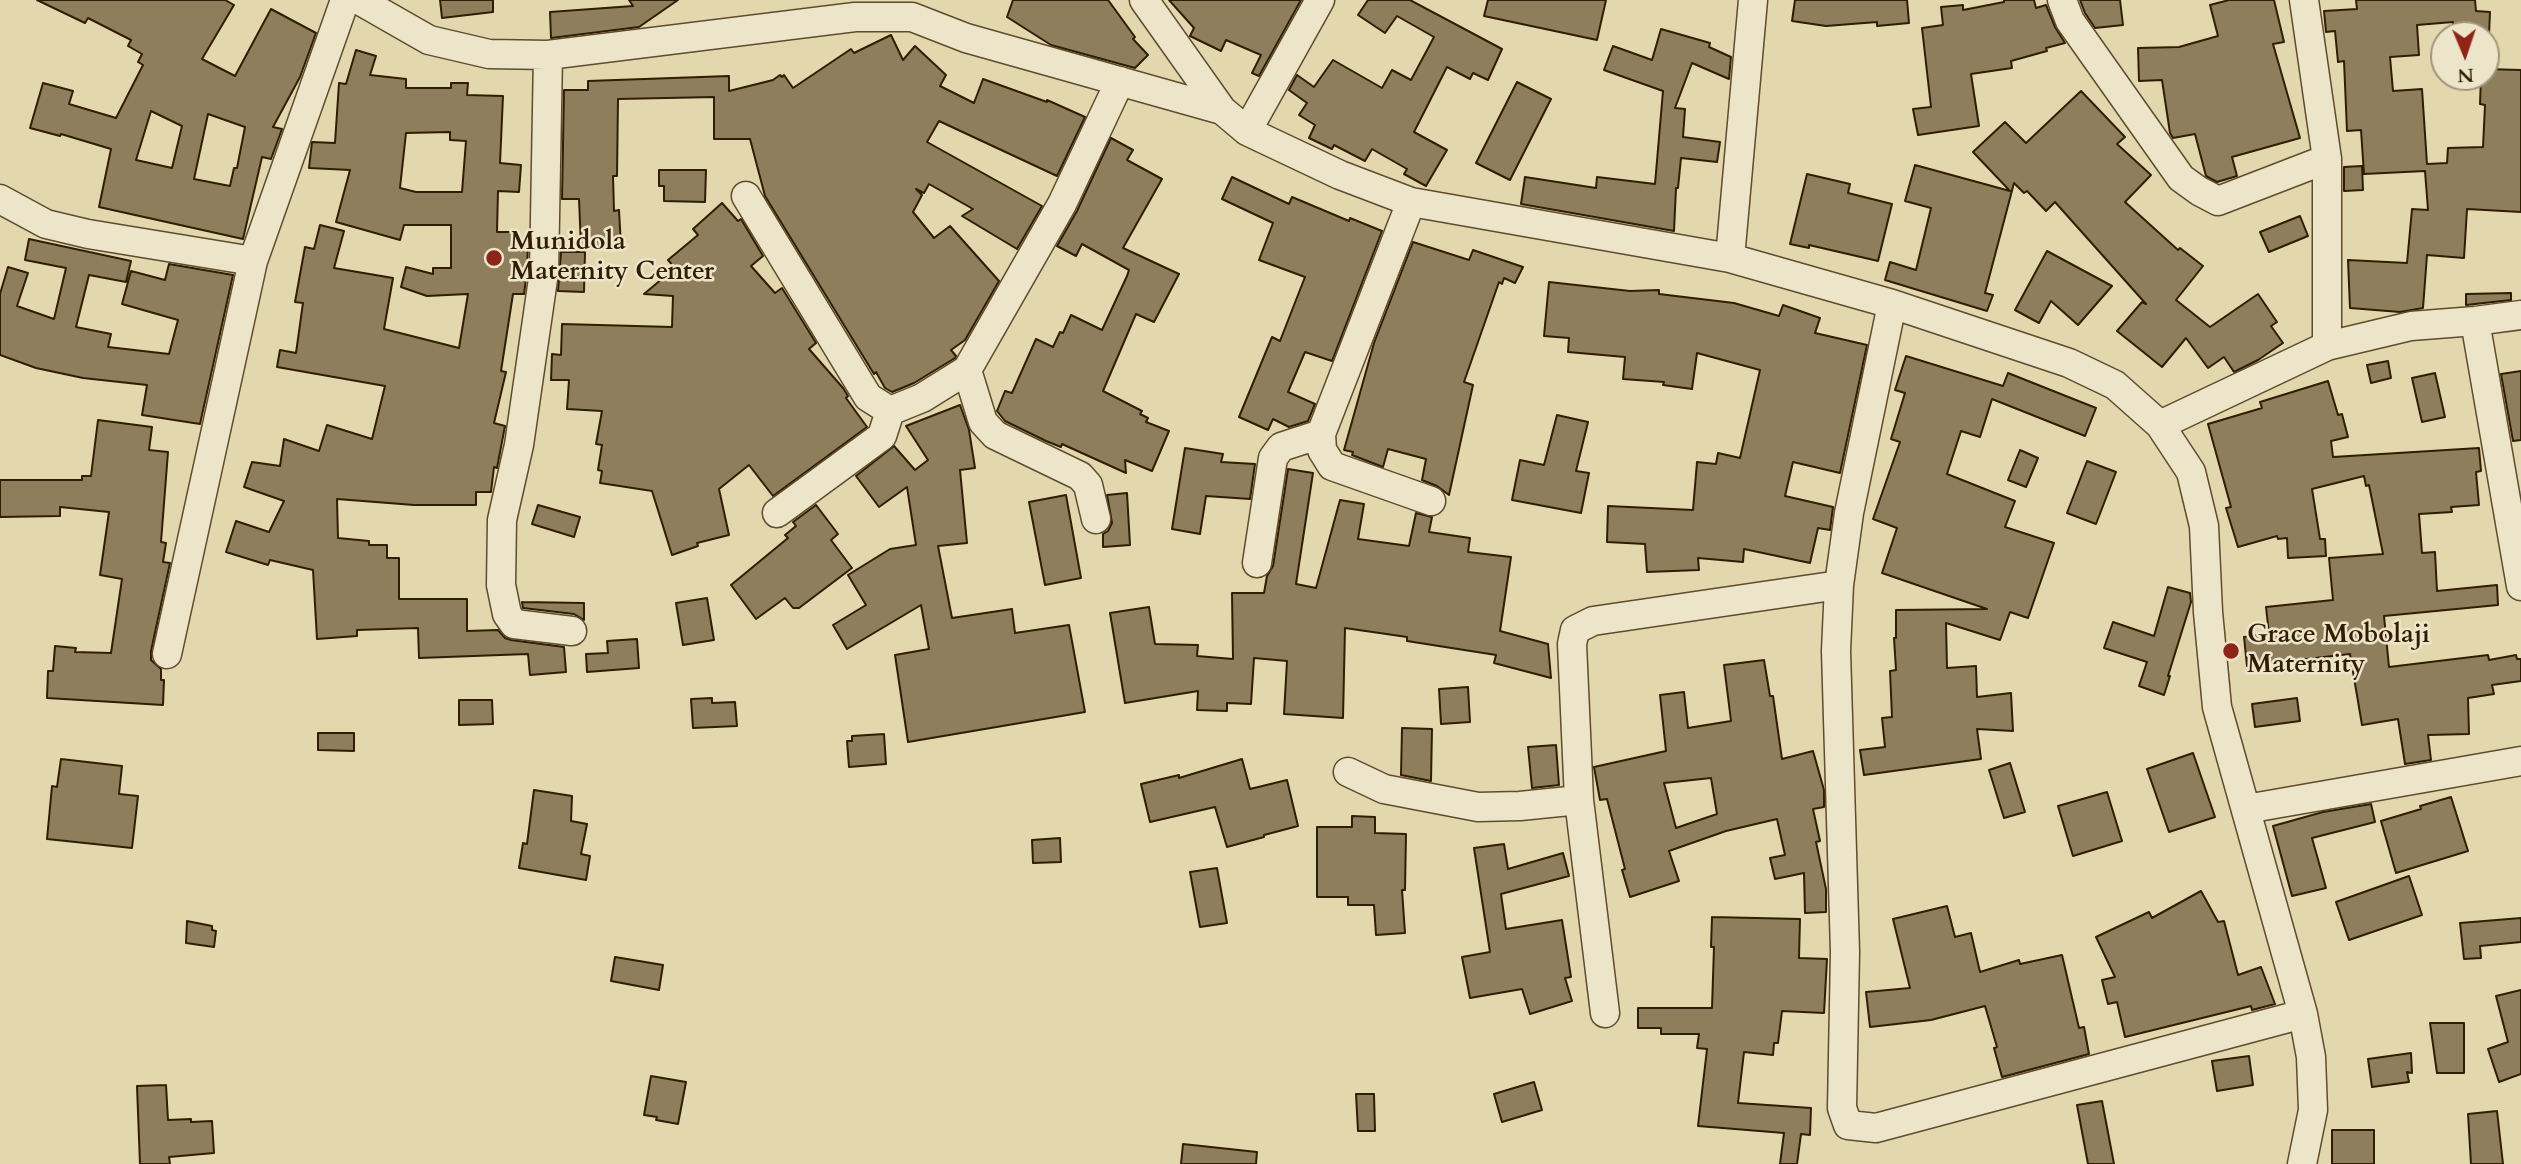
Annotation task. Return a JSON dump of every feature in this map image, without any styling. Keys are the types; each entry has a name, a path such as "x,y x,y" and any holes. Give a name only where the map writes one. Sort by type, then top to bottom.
{"street":[{"path":"167,654 253,261 345,0"},
{"path":"359,0 429,40 489,54 548,55 855,17 906,8 966,38 1222,110"},
{"path":"1144,0 1222,110 1247,131 1340,175 1411,202 1730,258 1892,304 2069,363 2115,385 2160,425 2190,472 2204,526 2208,612 2217,707 2302,1014 2311,1058 2312,1110 2302,1164"},
{"path":"1247,131 1320,0"},
{"path":"1730,258 1753,0"},
{"path":"2062,0 2070,21 2173,167 2181,178 2199,191 2218,201 2327,159"},
{"path":"2304,0 2327,159 2327,346"},
{"path":"548,55 544,272 519,444 502,520 501,585 507,614 514,624 572,631"},
{"path":"890,411 922,398 967,370 1062,204 1120,81"},
{"path":"746,196 868,397 890,411"},
{"path":"0,199 46,224 88,234 253,261"},
{"path":"1411,202 1321,434 1322,450 1332,466 1431,502"},
{"path":"1892,304 1849,513 1839,585 1836,663 1845,952 1842,1108 1849,1125 1876,1128 2302,1014"},
{"path":"2160,425 2327,346 2411,326 2521,315"},
{"path":"2475,321 2521,586"},
{"path":"967,370 983,422 995,435 1080,476 1088,485 1097,519"},
{"path":"777,513 883,436 890,411"},
{"path":"1257,563 1273,458 1281,447 1321,434"},
{"path":"1605,1013 1579,800 1572,644 1576,630 1593,621 1839,585"},
{"path":"2246,809 2521,761"},
{"path":"1348,772 1384,789 1478,807 1579,800"}],"building":[{"path":"37,0 225,0 234,5 202,59 235,76 271,9 316,33 300,77 273,127 282,129 271,159 262,157 243,239 99,207 111,149 30,128 43,83 73,91 69,104 116,118 143,65 138,62 142,54 128,46 131,40 88,18 85,23","holes":["151,111 182,126 172,168 136,160","208,114 245,127 237,168 234,168 230,186 194,179"]},
{"path":"440,0 493,0 493,12 442,18"},
{"path":"629,0 678,0 639,27 551,38 550,12 633,6"},
{"path":"1013,0 1108,0 1135,37 1133,39 1148,55 1135,68 1051,45 1007,17"},
{"path":"1169,0 1301,0 1259,76 1252,73 1261,55 1226,40 1221,51 1190,36 1194,28"},
{"path":"1368,0 1410,0 1502,49 1488,80 1473,73 1470,79 1447,67 1414,132 1447,150 1426,186 1404,174 1407,169 1372,149 1365,161 1334,145 1332,149 1309,138 1315,125 1299,115 1307,103 1289,90 1297,75 1314,87 1333,60 1382,88 1392,70 1411,80 1434,37 1397,16 1385,33 1358,15"},
{"path":"1488,0 1606,0 1597,40 1484,16"},
{"path":"1795,0 1907,0 1909,23 1877,26 1877,22 1826,26 1792,21"},
{"path":"2004,0 2034,0 2036,8 2046,5 2065,43 2011,61 2012,68 1971,74 1979,126 1918,135 1913,109 1931,107 1922,28 1943,25 1941,7 1963,5 1963,10"},
{"path":"2080,0 2120,0 2123,25 2095,28"},
{"path":"2229,0 2274,0 2284,42 2273,44 2300,138 2232,157 2237,176 2217,182 2206,176 2195,134 2173,138 2170,133 2162,80 2139,81 2138,48 2179,47 2218,36 2210,5"},
{"path":"2356,0 2475,0 2476,11 2490,12 2490,21 2430,21 2430,24 2417,25 2419,55 2390,57 2393,91 2422,89 2427,164 2447,163 2448,148 2483,147 2485,105 2480,104 2480,91 2500,91 2500,69 2521,70 2521,212 2467,209 2464,258 2427,255 2423,308 2400,312 2350,308 2348,260 2407,263 2412,209 2428,210 2425,171 2364,174 2361,130 2347,131 2344,61 2338,62 2335,31 2326,32 2324,11 2357,9"},
{"path":"1661,29 1710,43 1709,47 1731,57 1729,79 1692,63 1675,108 1685,109 1683,137 1720,142 1717,162 1681,158 1676,188 1674,231 1521,204 1525,177 1596,188 1597,177 1655,184 1663,91 1604,70 1613,46 1652,60"},
{"path":"891,35 903,60 915,46 946,75 940,86 974,103 983,79 1047,100 1085,117 1057,176 939,121 927,142 1042,206 1017,249 962,216 973,209 929,184 924,193 916,189 922,195 913,212 934,238 950,226 999,281 965,340 951,350 955,358 914,383 892,392 885,388 765,196 750,139 714,139 714,97 618,99 617,176 613,176 614,211 619,210 621,246 581,247 579,199 562,199 564,90 588,90 588,81 729,76 729,91 773,80 780,75 784,75 793,88 851,49 854,53"},
{"path":"356,50 376,56 370,75 406,79 406,88 451,88 451,83 468,83 467,95 503,96 500,163 521,165 519,192 498,191 497,232 512,232 512,241 528,242 524,294 513,294 501,371 506,372 494,423 505,426 497,468 494,467 491,492 476,492 476,505 414,505 337,499 338,538 369,541 369,545 387,545 387,558 399,558 399,599 467,599 467,631 498,630 511,640 564,647 566,672 530,675 528,654 419,658 418,628 357,630 357,636 317,639 313,570 270,560 268,565 226,552 236,521 269,532 284,501 244,487 252,462 280,466 284,439 319,451 327,425 372,439 385,386 277,367 280,350 296,353 303,303 295,302 305,247 314,249 320,225 344,231 334,268 393,278 384,329 459,348 468,294 427,296 401,287 406,267 433,274 433,268 451,268 451,225 404,225 400,240 336,222 350,170 309,168 312,142 335,143 339,83 346,84","holes":["450,132 450,140 466,141 462,192 416,192 400,188 406,133"]},
{"path":"1517,82 1551,99 1510,180 1476,163"},
{"path":"2081,91 2125,137 2117,144 2151,175 2125,202 2178,250 2180,248 2203,266 2176,300 2210,327 2258,294 2277,322 2271,326 2283,343 2234,372 2224,357 2208,368 2186,338 2162,367 2117,331 2142,302 2146,304 2055,202 2046,211 2027,191 2024,193 2014,183 1985,293 1993,295 1987,311 1885,280 1890,262 1916,270 1931,208 1905,201 1915,165 2010,191 1973,152 2005,122 2026,143"},
{"path":"1111,138 1133,150 1127,160 1162,179 1123,248 1179,274 1154,322 1136,314 1103,391 1142,411 1140,414 1148,418 1146,422 1169,431 1152,471 1125,460 1126,473 1062,444 1061,447 1046,441 1005,421 997,411 1005,391 1012,393 1036,339 1053,347 1071,315 1102,330 1127,276 1129,270 1082,244 1076,256 1057,246 1077,211"},
{"path":"2362,166 2363,190 2344,191 2344,167"},
{"path":"659,170 706,170 705,202 664,201 664,186 659,186"},
{"path":"1807,174 1850,184 1848,193 1892,204 1878,261 1809,245 1809,248 1790,244"},
{"path":"1232,177 1289,204 1292,197 1349,221 1350,218 1382,231 1332,361 1305,352 1288,392 1315,404 1308,421 1289,427 1273,419 1268,430 1239,417 1272,337 1280,341 1305,277 1259,260 1273,223 1222,199"},
{"path":"722,203 738,221 741,219 763,256 751,266 775,293 782,288 816,343 809,349 843,388 848,396 846,398 867,427 773,496 749,465 719,489 729,535 697,543 698,546 672,555 652,491 600,483 602,471 598,470 602,445 596,444 602,411 567,409 569,380 551,380 552,354 561,355 562,324 672,327 673,296 644,294 675,268 668,260 698,235 693,229"},
{"path":"2300,216 2308,236 2269,252 2260,232"},
{"path":"29,239 131,261 126,282 89,275 76,327 111,334 108,347 169,354 178,320 122,304 131,271 165,280 169,264 233,275 200,424 142,415 147,385 83,378 36,368 0,355 0,294 8,267 28,273 17,306 54,319 66,268 25,260"},
{"path":"1413,242 1469,260 1473,250 1523,267 1515,283 1504,278 1502,284 1499,282 1464,382 1473,385 1449,495 1422,480 1426,459 1388,449 1383,467 1344,450 1374,343"},
{"path":"2047,251 2112,286 2078,325 2051,301 2039,323 2015,310"},
{"path":"561,252 585,252 584,292 558,291"},
{"path":"1549,282 1630,291 1659,290 1659,294 1734,303 1779,316 1783,305 1820,318 1815,333 1867,345 1840,473 1793,462 1785,496 1833,507 1830,530 1818,528 1810,563 1744,549 1743,562 1698,558 1699,570 1647,572 1645,544 1607,542 1608,506 1693,510 1697,462 1716,464 1718,453 1740,458 1760,370 1697,353 1692,389 1663,385 1664,382 1623,379 1625,357 1568,352 1569,338 1544,336"},
{"path":"2511,293 2511,300 2466,305 2466,294"},
{"path":"1906,356 2003,386 2008,373 2096,408 2085,436 1992,399 1980,437 1961,431 1947,474 2015,501 2005,527 2054,543 2028,618 2010,612 2000,640 1946,623 1947,668 1976,666 1977,697 2011,693 2013,731 1977,729 1981,759 1864,775 1860,750 1885,747 1882,718 1892,717 1890,671 1896,670 1896,610 1987,609 1882,573 1897,528 1873,519 1900,442 1891,439 1905,393 1895,390"},
{"path":"2388,361 2391,378 2371,383 2367,365"},
{"path":"2521,371 2521,440 2513,441 2501,374"},
{"path":"2435,373 2445,417 2422,422 2412,378"},
{"path":"2328,381 2348,437 2331,441 2333,457 2479,448 2481,471 2476,472 2479,505 2451,507 2452,512 2419,514 2422,553 2435,552 2437,591 2497,585 2498,605 2384,616 2389,667 2488,655 2489,660 2516,655 2517,659 2521,659 2521,681 2492,685 2494,694 2468,698 2469,734 2428,735 2431,760 2405,764 2398,719 2362,725 2350,654 2247,666 2244,637 2269,634 2266,607 2333,600 2329,558 2383,554 2369,485 2366,486 2364,476 2312,489 2320,539 2325,539 2326,556 2288,558 2287,538 2278,539 2277,536 2238,547 2226,508 2231,507 2208,424 2262,408 2260,402"},
{"path":"960,405 969,430 975,468 960,470 967,543 938,546 952,618 1012,609 1015,633 1069,625 1085,712 908,742 895,655 929,649 921,605 847,649 833,625 866,605 848,575 890,549 916,545 907,487 879,507 856,476 894,446 915,470 928,460 906,426"},
{"path":"1557,415 1588,422 1576,471 1589,473 1581,513 1512,500 1520,460 1544,465"},
{"path":"98,420 152,427 149,450 168,452 161,542 166,543 163,562 170,563 151,651 151,660 161,669 161,680 164,680 163,705 47,698 48,671 53,671 55,646 76,648 75,652 111,653 122,579 100,575 109,512 60,507 60,516 0,517 0,480 82,480 82,476 91,476"},
{"path":"1185,448 1223,454 1221,462 1255,464 1250,499 1206,496 1200,534 1172,529"},
{"path":"2020,450 2038,458 2026,487 2008,480"},
{"path":"2087,461 2116,472 2096,524 2067,513"},
{"path":"1288,469 1313,473 1296,584 1316,588 1340,500 1364,504 1358,539 1409,546 1416,513 1432,517 1429,532 1470,538 1468,552 1511,557 1500,631 1548,644 1551,678 1494,663 1496,655 1345,628 1343,718 1284,714 1287,661 1254,658 1251,704 1227,703 1227,711 1197,710 1198,691 1125,703 1110,613 1149,607 1155,644 1198,645 1197,656 1233,659 1232,593 1264,593 1267,576 1273,566"},
{"path":"1127,493 1130,545 1103,547 1103,534 1112,523 1107,495"},
{"path":"1066,495 1081,578 1045,585 1029,502"},
{"path":"538,505 580,517 574,537 532,524"},
{"path":"816,505 838,534 831,540 852,568 799,608 793,608 785,598 756,619 731,585 788,538 785,535 796,526 793,522"},
{"path":"2168,587 2190,593 2191,602 2164,695 2139,686 2147,662 2104,648 2113,622 2154,636"},
{"path":"707,598 714,640 683,645 676,603"},
{"path":"522,602 584,603 584,620 574,614 523,608"},
{"path":"637,639 639,668 587,672 586,654 608,653 607,641"},
{"path":"1764,660 1770,696 1773,696 1782,759 1813,751 1824,790 1824,807 1813,809 1820,841 1816,842 1826,889 1826,912 1805,913 1804,873 1775,879 1770,858 1785,855 1777,819 1726,831 1669,851 1679,881 1630,897 1607,799 1600,800 1594,767 1666,751 1660,695 1684,692 1688,728 1731,721 1724,665","holes":["1711,778 1717,814 1676,828 1664,783"]},
{"path":"1468,687 1470,722 1441,724 1439,689"},
{"path":"712,698 712,703 735,702 737,726 693,728 691,699"},
{"path":"2297,698 2300,721 2255,727 2252,704"},
{"path":"459,700 492,700 493,724 459,725"},
{"path":"1402,728 1432,729 1431,781 1401,775"},
{"path":"318,733 354,733 354,751 318,750"},
{"path":"884,734 886,764 849,767 847,741 852,741 852,736"},
{"path":"1556,745 1559,785 1532,788 1528,747"},
{"path":"2193,753 2215,817 2169,832 2147,769"},
{"path":"61,759 122,766 119,794 138,796 132,848 47,839 52,786 57,787"},
{"path":"1242,759 1250,789 1287,780 1298,826 1227,847 1215,807 1150,822 1141,784 1179,775 1179,778"},
{"path":"2010,763 2025,812 2004,818 1989,770"},
{"path":"534,790 572,796 571,821 587,824 581,854 590,856 586,880 519,868 523,843 527,844"},
{"path":"2107,792 2122,841 2073,856 2058,806"},
{"path":"2451,797 2468,851 2396,873 2381,821"},
{"path":"2371,804 2375,822 2312,838 2326,888 2292,896 2273,826 2323,812"},
{"path":"1352,816 1375,817 1375,833 1406,834 1405,890 1402,890 1405,933 1376,935 1374,905 1348,905 1348,897 1317,897 1317,827 1352,827"},
{"path":"1060,838 1061,862 1033,863 1032,840"},
{"path":"1504,844 1508,869 1563,853 1569,876 1501,894 1506,929 1562,920 1571,977 1565,978 1572,1001 1530,1014 1522,989 1470,998 1462,957 1490,952 1474,848"},
{"path":"1217,868 1227,923 1200,927 1190,872"},
{"path":"2409,876 2422,915 2349,940 2336,902"},
{"path":"2201,891 2218,922 2224,921 2238,975 2261,967 2275,1004 2252,1010 2251,1006 2125,1037 2117,1002 2108,1004 2102,980 2115,977 2096,937 2149,912 2152,918"},
{"path":"1947,906 1955,937 1971,933 1980,972 2019,960 2020,964 2062,955 2079,1028 2084,1027 2089,1054 2002,1077 1994,1048 1997,1047 1985,1006 1931,1020 1870,1027 1866,992 1910,988 1893,919"},
{"path":"1712,917 1800,919 1799,958 1827,959 1824,1013 1782,1011 1778,1043 1774,1043 1773,1055 1744,1052 1738,1103 1811,1108 1810,1135 1801,1134 1797,1164 1780,1164 1784,1133 1698,1126 1707,1049 1697,1048 1699,1034 1661,1034 1661,1028 1638,1028 1638,1008 1712,1008"},
{"path":"2521,918 2521,942 2480,946 2481,958 2464,959 2460,923"},
{"path":"187,921 212,926 212,930 216,931 214,947 186,943"},
{"path":"615,957 663,965 659,990 611,981"},
{"path":"2521,990 2521,1074 2499,1082 2488,1049 2508,1042 2496,996"},
{"path":"2430,1023 2464,1023 2464,1073 2437,1073"},
{"path":"2411,1053 2412,1073 2407,1072 2409,1082 2372,1087 2368,1059"},
{"path":"2249,1056 2253,1085 2217,1091 2212,1061"},
{"path":"651,1076 686,1082 678,1124 644,1115"},
{"path":"1534,1082 1542,1110 1502,1122 1494,1094"},
{"path":"166,1085 168,1120 212,1121 214,1153 169,1157 170,1164 140,1164 137,1086"},
{"path":"1356,1094 1374,1094 1375,1131 1358,1131"},
{"path":"2102,1101 2114,1164 2088,1164 2077,1105"},
{"path":"2497,1111 2503,1164 2471,1164 2468,1114"},
{"path":"2332,1130 2374,1130 2374,1164 2332,1164"},
{"path":"1183,1144 1257,1152 1256,1164 1181,1164"}],"place":[{"name":"Munidola Maternity Center","path":"494,258"},
{"name":"Grace Mobolaji Maternity","path":"2231,651"}]}
